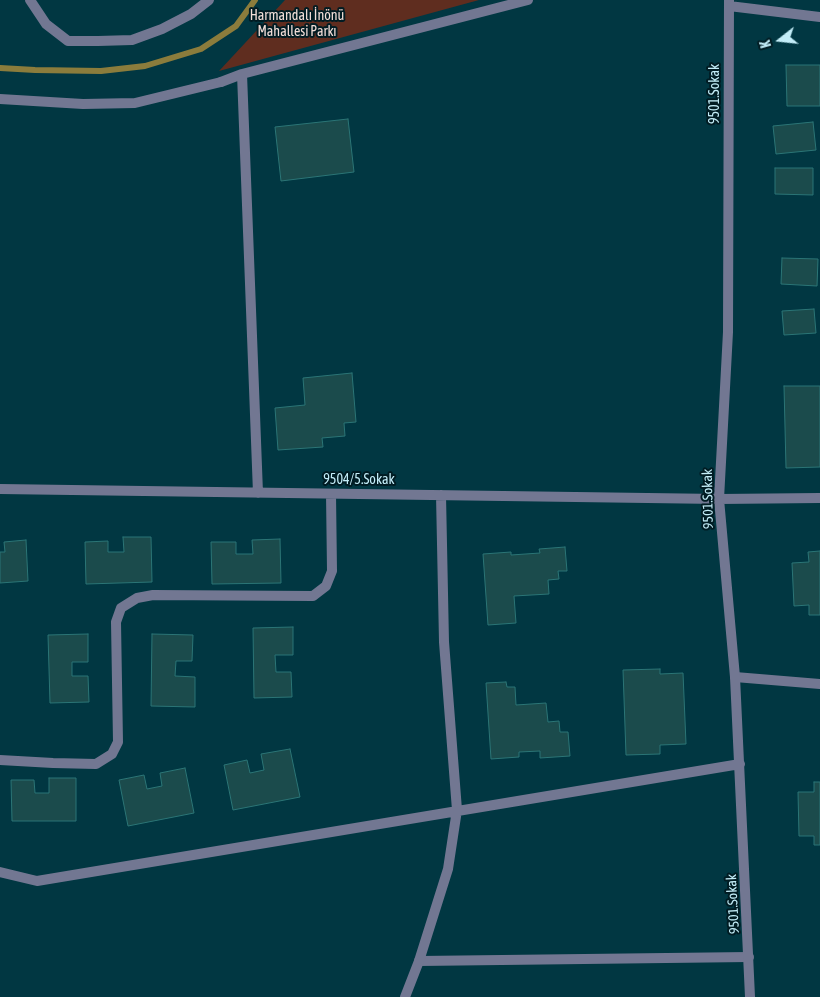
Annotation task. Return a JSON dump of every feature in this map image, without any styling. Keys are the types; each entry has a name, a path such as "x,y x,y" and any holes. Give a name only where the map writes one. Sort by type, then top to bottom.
{"street":[{"path":"30,0 46,24 68,41 132,40 162,29 191,14 209,0"},
{"path":"0,99 84,104 135,103 528,0"},
{"path":"729,3 820,17"},
{"name":"9501.Sokak","path":"729,3 728,332 719,499 736,677 750,997"},
{"path":"242,74 258,493"},
{"name":"9504/5.Sokak","path":"0,489 719,499 820,498"},
{"path":"0,760 96,764 112,754 118,742 116,622 121,608 137,598 153,595 312,596 326,586 332,570 331,494"},
{"path":"405,997 420,961 448,869 457,810 444,642 441,495"},
{"path":"736,677 820,684"},
{"path":"0,872 37,882 740,764"},
{"path":"420,961 749,957"}],"green space":[{"name":"Harmandalı İnönü Mahallesi Parkı","path":"285,0 479,0 219,71"}],"building":[{"path":"786,65 820,65 820,106 787,106"},
{"path":"348,119 354,172 281,181 275,127"},
{"path":"813,122 816,150 776,154 773,126"},
{"path":"775,168 813,168 813,195 775,194"},
{"path":"782,258 818,259 817,286 781,284"},
{"path":"814,309 816,333 784,335 782,311"},
{"path":"352,373 356,422 344,423 345,436 322,438 323,447 278,450 275,408 305,405 303,378"},
{"path":"784,386 820,386 820,467 786,468"},
{"path":"123,537 151,537 152,582 86,584 85,542 108,541 108,552 124,552"},
{"path":"280,539 281,583 212,584 211,542 236,542 236,554 253,554 252,540"},
{"path":"26,540 28,581 0,583 0,552 5,552 4,542"},
{"path":"565,547 567,571 558,571 559,579 548,580 549,594 514,596 516,623 488,625 483,554 511,552 511,555 540,553 539,549"},
{"path":"820,551 820,615 809,615 809,605 794,606 792,563 809,562 808,552"},
{"path":"293,627 293,655 275,655 276,672 291,672 292,697 254,698 253,628"},
{"path":"88,634 88,662 72,662 72,676 88,676 89,702 50,703 48,635"},
{"path":"152,634 193,635 192,661 176,661 175,676 195,677 195,707 151,706"},
{"path":"660,669 660,674 683,673 686,744 660,745 660,754 626,755 623,670"},
{"path":"506,682 507,687 515,687 516,705 546,703 548,722 559,721 560,732 568,732 570,756 540,758 540,751 519,752 519,757 491,759 486,683"},
{"path":"290,749 300,797 233,810 224,765 247,760 250,773 264,770 261,754"},
{"path":"185,768 194,813 128,826 119,780 144,775 147,789 162,786 160,773"},
{"path":"49,778 76,778 76,821 12,821 11,780 34,780 35,793 49,793"},
{"path":"814,782 820,782 820,845 814,845 814,836 799,836 798,792 814,792"}],"waterway":[{"path":"0,68 101,71 145,66 201,49 236,26 255,0"}]}
